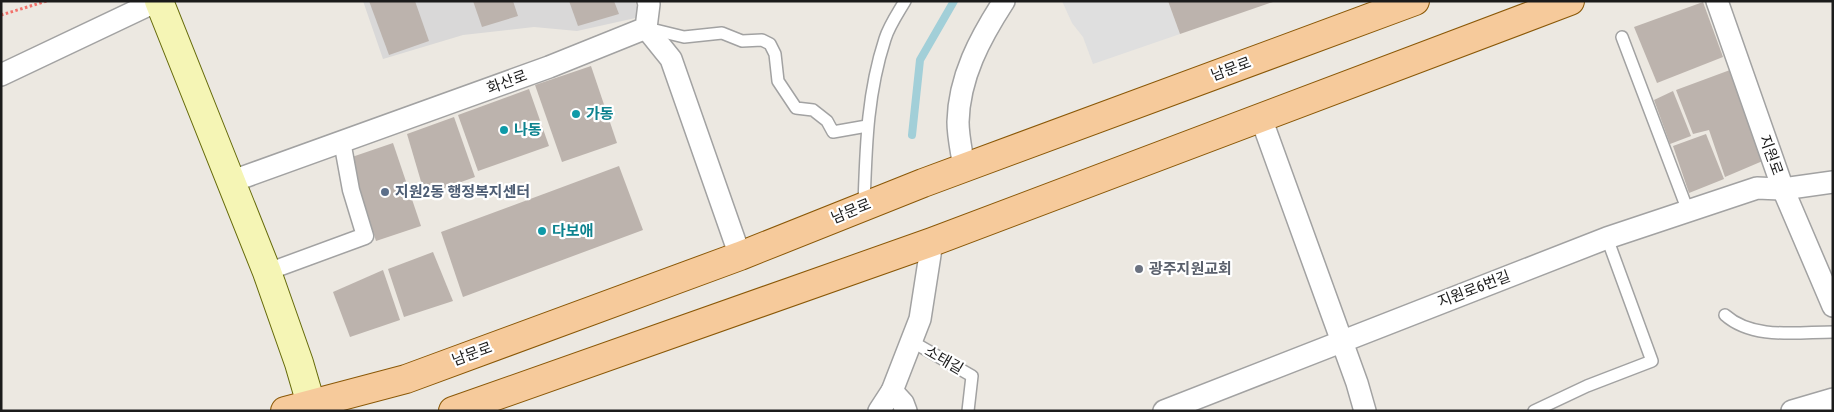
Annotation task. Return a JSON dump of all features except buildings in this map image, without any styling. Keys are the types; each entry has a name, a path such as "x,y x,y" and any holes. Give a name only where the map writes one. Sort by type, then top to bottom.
{"main road":[{"path":"158,1 267,272 300,363 303,409"},
{"name":"남문로","path":"303,409 406,379 740,256 964,168 1415,1"},
{"path":"453,411 932,242 1570,1"}],"street":[{"path":"1,75 158,1"},
{"path":"648,1 646,28 671,59 740,256"},
{"path":"964,168 958,122 965,77 970,61 1004,1"},
{"name":"지원로","path":"1717,1 1784,189 1833,306"},
{"name":"화산로","path":"230,182 549,67 646,28"},
{"path":"1261,118 1357,383 1365,411"},
{"path":"267,272 365,236 351,190 342,141"},
{"name":"지원로6번길","path":"1164,411 1607,238 1757,188 1784,189 1833,182"},
{"name":"소태길","path":"879,411 892,391 920,319 932,242"},
{"path":"892,391 903,403 906,411"},
{"path":"1792,411 1833,399"}],"lane":[{"path":"864,206 870,98 886,37 905,1"},
{"path":"646,28 684,37 722,33 742,41 762,40 770,44 775,54 778,81 796,108 813,110 827,121 833,132 867,126"},
{"path":"1622,37 1688,211"},
{"path":"1534,411 1586,386 1652,361 1607,238"},
{"path":"1725,316 1733,322 1766,333 1833,332"},
{"name":"소태길","path":"912,342 972,376 968,411"}],"path":[{"path":"1,15 47,1"}],"shaded area":[{"path":"363,1 635,1 640,17 577,31 534,27 463,35 383,59"},
{"path":"1062,1 1168,1 1180,34 1093,64 1083,37 1072,23"}],"waterway":[{"path":"912,135 920,60 954,1"}],"place":[{"name":"가동","path":"576,114"},
{"name":"나동","path":"504,130"},
{"name":"지원2동 행정복지센터","path":"385,192"},
{"name":"다보애","path":"542,231"},
{"name":"광주지원교회","path":"1139,269"}]}
